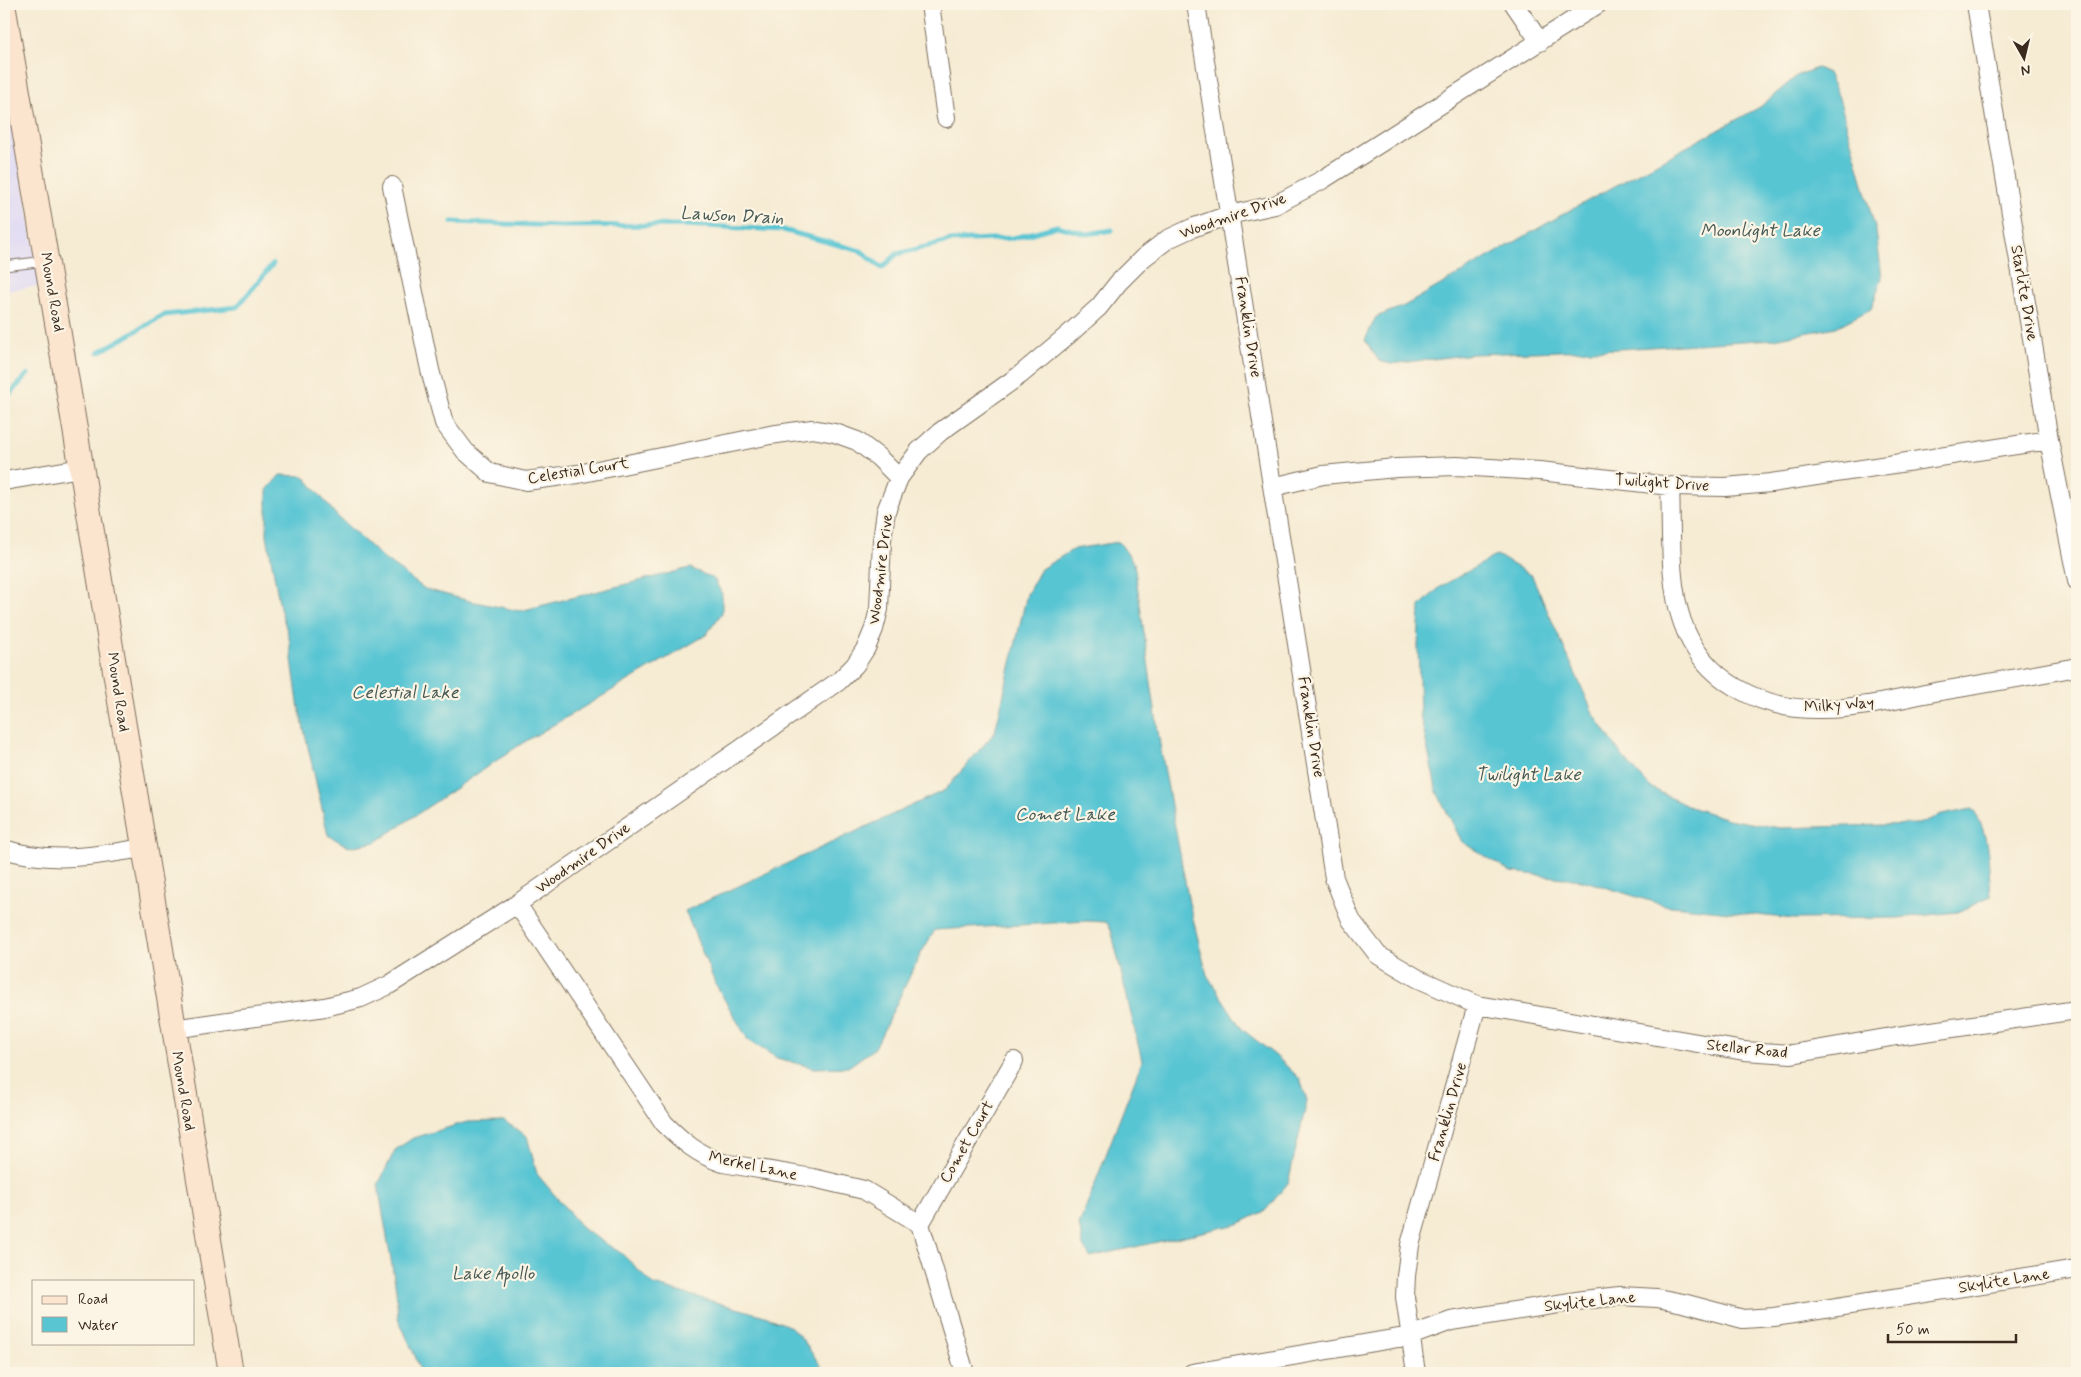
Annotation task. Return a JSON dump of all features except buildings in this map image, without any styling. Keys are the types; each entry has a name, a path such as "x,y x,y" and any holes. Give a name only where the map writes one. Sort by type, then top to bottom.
{"street":[{"path":"930,4 946,118"},
{"name":"Franklin Drive","path":"1196,4 1334,878 1351,920 1378,955 1417,978 1478,1005 1410,1245 1405,1297 1416,1373"},
{"path":"1514,4 1540,42"},
{"name":"Woodmire Drive","path":"173,1028 325,1007 361,998 389,985 517,904 839,681 855,665 866,648 874,629 879,609 882,540 886,511 899,478 919,452 940,432 1020,375 1099,306 1142,258 1168,239 1192,228 1230,215 1275,205 1322,180 1598,4"},
{"name":"Starlite Drive","path":"1976,4 2049,440 2077,581"},
{"name":"Mound Road","path":"4,19 47,261 231,1373"},
{"name":"Celestial Court","path":"392,186 430,370 444,423 465,451 490,473 526,481 570,475 770,435 812,429 835,433 857,441 878,457 899,478"},
{"name":"Twilight Drive","path":"1273,487 1323,475 1396,468 1457,466 1540,471 1670,486 1724,487 1771,482 2049,440"},
{"path":"4,481 81,468"},
{"name":"Milky Way","path":"1670,486 1675,591 1682,621 1692,644 1706,664 1726,682 1752,697 1787,708 1823,710 2077,668"},
{"path":"4,849 40,858 66,858 99,856 143,848"},
{"name":"Merkel Lane","path":"517,904 664,1122 680,1140 709,1159 723,1163 820,1180 864,1190 920,1224"},
{"name":"Stellar Road","path":"1478,1005 1744,1051 1792,1054 2077,1010"},
{"name":"Comet Court","path":"920,1224 1014,1061"},
{"path":"920,1224 966,1373"},
{"name":"Skylite Lane","path":"1192,1373 1410,1336 1451,1321 1583,1300 1620,1296 1657,1298 1743,1318 1766,1317 1818,1311 2077,1269"}],"lane":[{"path":"4,266 47,261"}],"shaded area":[{"path":"4,63 40,286 4,291"}],"water":[{"name":"Moonlight Lake","path":"1817,68 1828,73 1839,98 1876,231 1882,278 1871,309 1836,327 1774,339 1619,349 1473,354 1391,364 1379,361 1365,340 1376,317 1404,306 1558,217 1760,107 1798,75"},
{"name":"Celestial Lake","path":"280,475 304,476 337,516 384,559 425,589 470,601 520,611 690,568 714,579 722,594 722,613 706,635 521,744 376,842 349,847 328,835 298,703 289,637 280,608 267,535 267,490"},
{"name":"Comet Lake","path":"1119,542 1134,563 1160,745 1189,903 1207,975 1242,1029 1276,1056 1300,1079 1307,1101 1288,1183 1265,1211 1238,1224 1090,1257 1083,1246 1079,1225 1142,1061 1111,929 1106,922 1087,921 935,930 920,955 875,1048 848,1067 814,1068 777,1058 748,1040 715,983 685,911 945,790 995,732 1027,594 1041,569 1074,549"},
{"name":"Twilight Lake","path":"1497,555 1532,576 1593,713 1623,757 1650,787 1687,806 1728,819 1780,828 1918,824 1942,815 1972,809 1983,829 1986,840 1991,897 1958,912 1897,918 1794,919 1663,905 1582,880 1511,872 1462,842 1437,792 1420,714 1418,646 1420,606 1440,587"},
{"name":"Lake Apollo","path":"504,1121 527,1136 537,1174 584,1230 621,1253 654,1285 765,1316 791,1327 826,1373 421,1373 398,1318 396,1289 378,1185 395,1150 413,1138 467,1122"}],"waterway":[{"name":"Lawson Drain","path":"452,222 560,226 683,225 783,230 861,251 882,268 897,254 949,241 1014,238 1057,226 1087,234 1112,230"},
{"name":"Lawson Drain","path":"99,352 164,315 237,307 273,264"},
{"name":"Lawson Drain","path":"4,400 28,374"}]}
